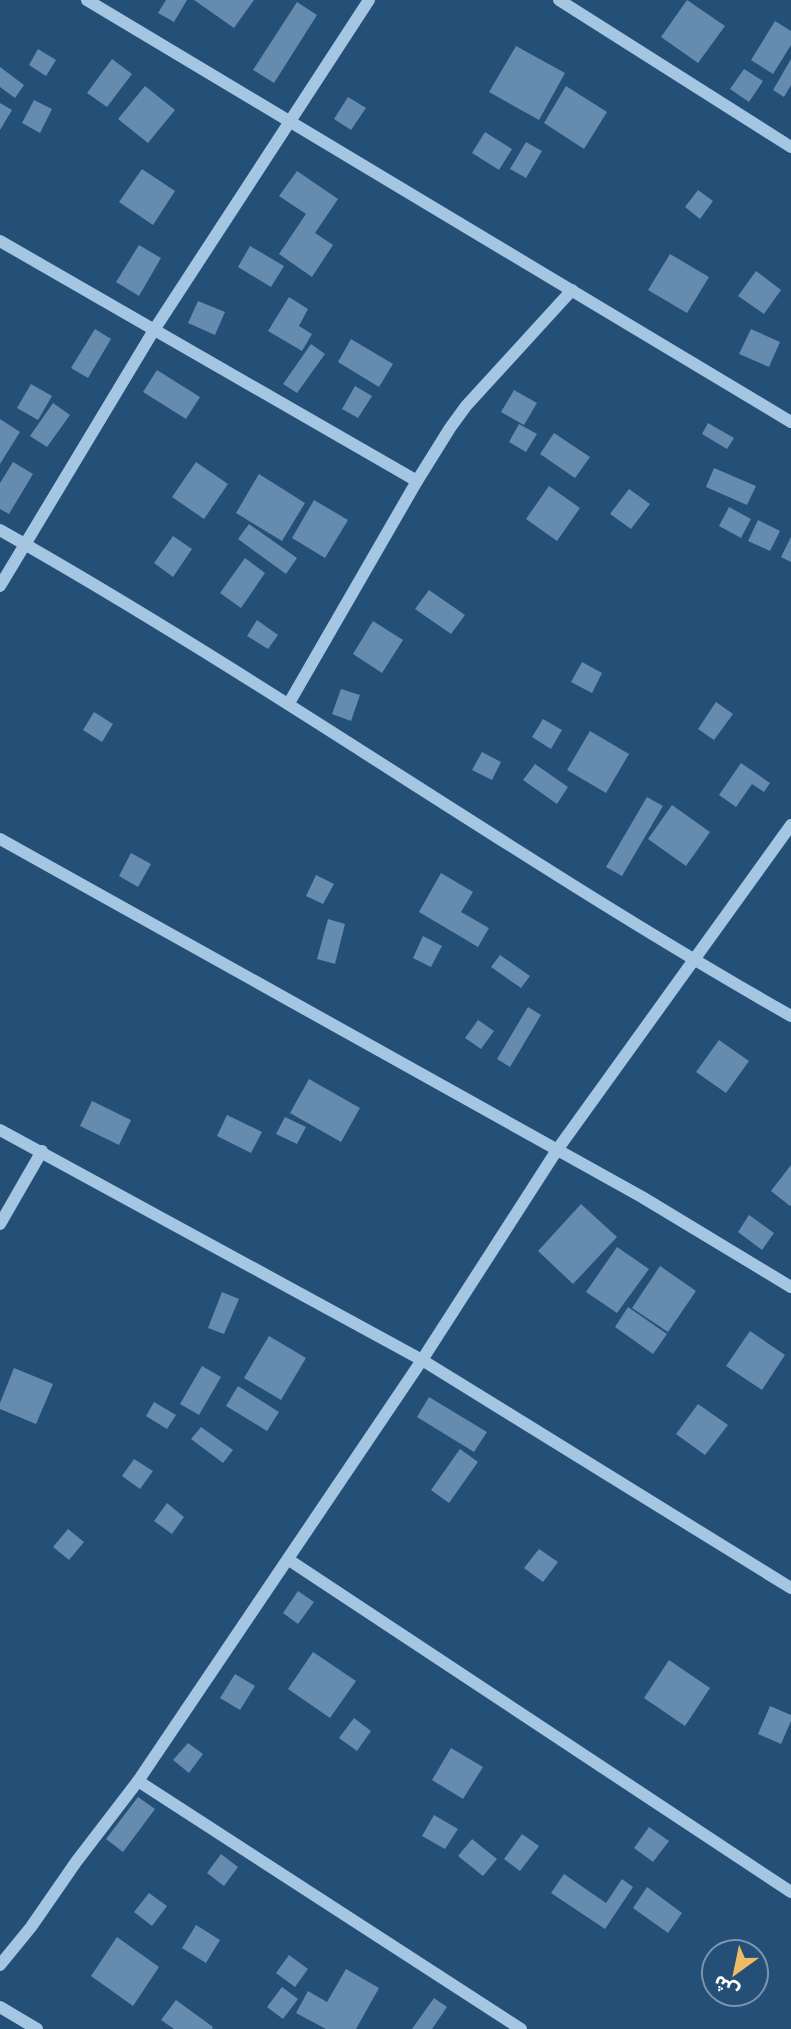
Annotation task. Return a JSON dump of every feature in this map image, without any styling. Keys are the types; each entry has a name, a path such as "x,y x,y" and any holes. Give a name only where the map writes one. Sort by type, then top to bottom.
{"street":[{"path":"87,0 789,417"},
{"path":"0,586 154,330 369,0"},
{"path":"559,0 791,146"},
{"path":"0,241 417,481"},
{"path":"289,704 417,481 466,406 572,290"},
{"path":"0,530 289,704 693,960 791,1016"},
{"path":"0,1965 138,1782 422,1360 557,1150 791,825"},
{"path":"0,839 642,1197 791,1287"},
{"path":"0,1129 422,1360 791,1588"},
{"path":"0,1224 42,1151"},
{"path":"289,1560 791,1892"},
{"path":"138,1782 521,2029"},
{"path":"0,2007 37,2029"}],"building":[{"path":"166,0 187,0 174,22 158,13"},
{"path":"194,0 254,0 234,28"},
{"path":"687,0 725,26 698,63 661,37"},
{"path":"297,2 317,15 274,83 253,70"},
{"path":"775,21 791,31 791,45 773,74 751,60"},
{"path":"516,46 565,73 539,120 489,92"},
{"path":"38,49 56,60 46,76 29,65"},
{"path":"112,59 132,74 107,107 87,93"},
{"path":"791,59 791,85 784,97 773,90"},
{"path":"0,67 24,85 15,98 0,87"},
{"path":"744,69 763,81 749,102 730,89"},
{"path":"145,86 175,110 148,143 118,119"},
{"path":"566,86 607,112 584,149 544,123"},
{"path":"348,97 366,108 351,130 334,119"},
{"path":"34,100 52,109 40,133 22,123"},
{"path":"0,103 12,110 0,130"},
{"path":"485,132 512,149 499,170 472,153"},
{"path":"526,142 542,151 526,178 510,169"},
{"path":"142,169 175,191 153,225 119,202"},
{"path":"297,171 338,199 315,233 333,245 312,277 279,254 306,214 279,196"},
{"path":"698,190 713,201 700,219 685,207"},
{"path":"139,245 161,258 139,296 116,282"},
{"path":"250,246 284,266 271,287 238,267"},
{"path":"670,254 709,277 687,313 648,290"},
{"path":"756,271 781,290 764,314 738,296"},
{"path":"289,297 308,309 299,326 312,334 302,351 268,331"},
{"path":"198,301 225,312 215,335 188,323"},
{"path":"95,329 111,339 88,378 71,368"},
{"path":"751,329 780,342 769,367 739,354"},
{"path":"351,339 393,364 379,387 338,362"},
{"path":"311,344 325,354 297,393 283,384"},
{"path":"157,370 200,397 186,419 143,392"},
{"path":"31,384 52,396 38,420 17,408"},
{"path":"355,386 372,396 358,418 342,409"},
{"path":"514,390 537,403 524,425 501,412"},
{"path":"53,403 70,415 47,447 30,436"},
{"path":"0,419 20,432 0,464"},
{"path":"708,423 734,438 727,449 702,434"},
{"path":"519,424 537,434 526,452 509,442"},
{"path":"554,433 590,457 575,478 540,454"},
{"path":"13,462 33,474 9,514 0,509 0,483"},
{"path":"196,462 228,484 204,519 172,497"},
{"path":"714,468 756,486 747,505 706,487"},
{"path":"259,474 305,503 282,541 236,513"},
{"path":"549,486 580,508 557,541 526,519"},
{"path":"629,489 650,504 631,529 610,514"},
{"path":"314,500 348,520 325,558 292,538"},
{"path":"729,507 751,519 741,538 719,526"},
{"path":"758,520 780,531 770,551 748,541"},
{"path":"249,524 297,558 286,574 238,539"},
{"path":"173,536 192,549 173,577 154,563"},
{"path":"791,537 791,562 781,557"},
{"path":"245,558 265,573 241,608 220,593"},
{"path":"429,590 465,615 451,634 415,609"},
{"path":"257,620 278,635 268,649 247,636"},
{"path":"373,621 403,640 382,673 353,654"},
{"path":"582,662 602,673 592,693 571,682"},
{"path":"341,689 360,695 351,721 332,714"},
{"path":"716,702 733,714 714,740 698,729"},
{"path":"94,712 113,724 102,742 83,730"},
{"path":"543,719 562,730 551,749 532,737"},
{"path":"590,731 629,754 606,793 567,770"},
{"path":"482,752 501,762 492,780 472,770"},
{"path":"741,763 770,783 764,792 752,784 736,807 719,795"},
{"path":"535,764 568,787 557,804 523,780"},
{"path":"647,797 663,806 622,876 606,867"},
{"path":"672,805 710,832 686,866 648,839"},
{"path":"131,853 151,864 138,887 119,876"},
{"path":"441,873 473,892 461,912 489,928 478,947 419,912"},
{"path":"316,875 334,884 323,904 306,896"},
{"path":"328,919 345,924 335,964 317,959"},
{"path":"423,936 442,946 431,967 413,958"},
{"path":"500,955 530,976 521,988 491,967"},
{"path":"528,1007 541,1015 510,1067 497,1059"},
{"path":"478,1020 494,1031 481,1049 465,1038"},
{"path":"719,1040 749,1061 726,1093 696,1072"},
{"path":"309,1079 360,1108 341,1142 290,1113"},
{"path":"92,1101 131,1120 119,1145 80,1126"},
{"path":"227,1115 262,1132 251,1153 217,1136"},
{"path":"285,1117 306,1127 297,1144 276,1134"},
{"path":"791,1165 791,1205 790,1206 771,1191"},
{"path":"581,1204 617,1237 573,1284 538,1251"},
{"path":"749,1215 774,1233 762,1250 738,1232"},
{"path":"617,1247 649,1269 617,1313 586,1292"},
{"path":"660,1266 696,1291 668,1332 632,1308"},
{"path":"222,1292 239,1299 224,1334 208,1328"},
{"path":"628,1307 667,1334 653,1354 615,1327"},
{"path":"750,1331 785,1355 762,1390 726,1366"},
{"path":"269,1336 306,1358 281,1400 244,1378"},
{"path":"202,1366 221,1377 199,1415 180,1404"},
{"path":"14,1368 53,1384 36,1424 0,1409"},
{"path":"238,1386 279,1412 267,1431 226,1406"},
{"path":"429,1397 487,1432 474,1452 417,1417"},
{"path":"154,1402 176,1415 167,1429 146,1416"},
{"path":"698,1404 728,1425 705,1455 676,1434"},
{"path":"201,1427 233,1450 223,1463 191,1439"},
{"path":"460,1449 478,1462 449,1503 431,1490"},
{"path":"134,1459 153,1471 140,1489 122,1476"},
{"path":"167,1503 184,1517 172,1534 154,1521"},
{"path":"68,1529 84,1542 69,1560 53,1547"},
{"path":"539,1549 558,1562 543,1582 524,1568"},
{"path":"298,1591 314,1602 298,1624 283,1613"},
{"path":"313,1652 356,1681 330,1718 288,1689"},
{"path":"669,1660 710,1688 685,1726 644,1698"},
{"path":"235,1674 255,1686 240,1710 220,1698"},
{"path":"770,1706 791,1715 781,1744 758,1734"},
{"path":"354,1718 371,1731 357,1751 339,1738"},
{"path":"188,1743 203,1754 189,1773 173,1760"},
{"path":"451,1748 483,1767 463,1799 432,1780"},
{"path":"138,1797 155,1809 123,1852 106,1839"},
{"path":"434,1815 458,1829 445,1849 422,1836"},
{"path":"649,1827 669,1841 653,1862 634,1848"},
{"path":"522,1834 539,1846 520,1871 504,1859"},
{"path":"472,1839 497,1859 483,1876 458,1856"},
{"path":"221,1854 238,1867 224,1886 207,1873"},
{"path":"564,1874 606,1903 622,1879 633,1887 605,1929 551,1893"},
{"path":"647,1887 682,1913 668,1933 633,1908"},
{"path":"149,1893 167,1906 152,1926 134,1912"},
{"path":"196,1925 220,1940 206,1963 182,1948"},
{"path":"117,1937 159,1967 133,2006 91,1976"},
{"path":"289,1955 308,1969 295,1987 276,1973"},
{"path":"346,1969 379,1988 356,2029 326,2029 296,2013 308,1991 327,2002"},
{"path":"282,1987 298,1999 283,2019 267,2007"},
{"path":"434,1998 447,2007 432,2029 412,2029"},
{"path":"176,2000 213,2027 212,2029 174,2029 161,2020"}]}
